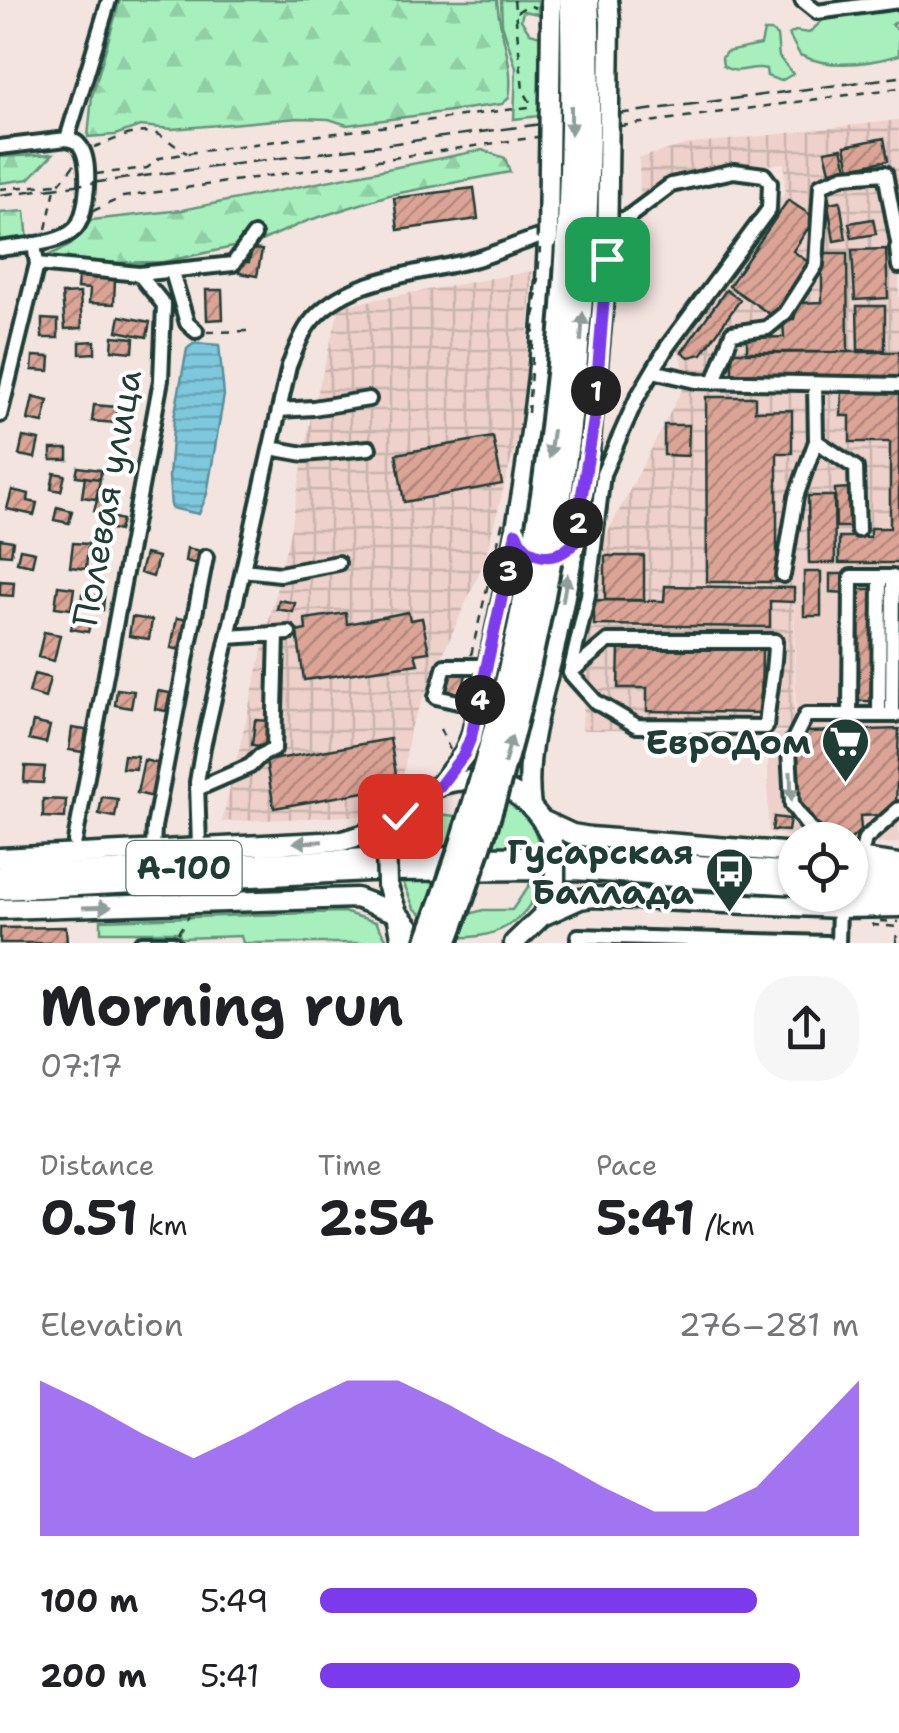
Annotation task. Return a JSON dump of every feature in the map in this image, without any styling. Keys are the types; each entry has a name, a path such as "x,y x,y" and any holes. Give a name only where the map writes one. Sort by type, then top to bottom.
{"highway":[{"path":"428,943 492,738 544,494 568,257 570,0"},
{"path":"569,16 588,0"},
{"path":"446,943 510,743 562,498 580,354 586,258 569,16"}],"main road":[{"path":"569,16 608,0"},
{"path":"440,786 464,754 487,672 516,533 534,413 569,16"},
{"path":"542,916 556,883 555,849 536,813 528,766 589,451 607,259 569,16"},
{"path":"516,533 536,556 557,556 574,543"},
{"path":"487,672 516,668 531,676 542,698"},
{"path":"0,858 342,841 387,826 425,792 472,780 488,782 572,834 778,851"},
{"path":"400,816 386,849 387,884 402,943"},
{"name":"А-100","path":"0,876 368,858 573,856 778,871"},
{"path":"868,859 899,864"},
{"name":"А-100","path":"0,890 368,871 574,870 778,884"},
{"path":"868,877 899,880"},
{"path":"868,891 899,894"},
{"path":"514,943 542,916 593,897 778,905"},
{"path":"0,909 356,898 397,913 428,943"},
{"path":"868,907 899,906"}],"street":[{"path":"67,139 109,0"},
{"path":"802,0 818,12 899,2"},
{"path":"0,146 67,139 75,142 85,168 86,207 76,228 66,236 0,248"},
{"path":"199,847 197,789 203,747 289,366 311,322 334,301 371,284 477,259 533,237 627,218 670,185 734,171 764,174 770,183 769,209 636,398 603,474 588,596 570,673"},
{"path":"714,382 732,333 767,328 784,313 816,265 820,186 844,176 885,173 899,266"},
{"path":"37,264 139,274 233,264 254,235"},
{"path":"0,415 39,242"},
{"path":"172,272 187,323 196,331"},
{"name":"Полевая улица","path":"75,841 161,380 164,305 139,274"},
{"path":"653,372 714,382 899,385"},
{"path":"783,575 796,497 816,441 815,384"},
{"path":"280,410 369,399"},
{"path":"816,441 856,468 858,530"},
{"path":"271,448 304,454 369,448"},
{"path":"153,849 206,557"},
{"path":"243,570 280,574 338,562"},
{"path":"805,822 792,805 790,749 806,715 850,715 890,715 893,577 851,576 850,715"},
{"path":"197,789 250,766 274,749 283,633 228,637"},
{"path":"608,641 775,641 766,727 637,726 596,702 570,673 608,641"},
{"path":"480,699 458,702 436,697 444,666 487,672"},
{"path":"868,836 899,809"},
{"path":"838,943 840,912"},
{"path":"578,943 578,936 827,943"},
{"path":"141,943 173,942"}],"path":[{"path":"514,0 523,90 532,106"},
{"path":"516,12 528,5 569,16"},
{"path":"619,126 899,88"},
{"path":"39,242 59,184 73,165 146,168 160,158 195,152 550,104"},
{"path":"85,168 146,131 164,137 187,154"},
{"path":"82,216 123,197 548,135"},
{"path":"0,190 59,184"},
{"path":"196,331 250,331"},
{"path":"468,667 506,508"},
{"path":"440,729 451,751"},
{"path":"173,942 189,916"},
{"path":"896,943 898,925"}],"shaded area":[{"path":"899,120 899,564 794,564 794,731 582,730 589,597 606,536 687,380 678,349 785,192 784,163 681,175 640,201 639,158 685,145"},
{"path":"532,271 523,416 484,562 410,728 402,786 369,815 222,822 291,527 311,417 340,306"},
{"path":"794,563 899,564 899,843 868,845 868,822 778,822 778,834 768,832 768,734 796,731"}],"green space":[{"path":"120,0 497,0 510,73 509,98 502,104 347,125 329,119 298,118 172,129 140,126 115,135 88,137 92,96"},
{"path":"501,0 538,0 538,14 523,11 521,20 530,33 540,36 539,116 514,119 516,68 502,24"},
{"path":"899,8 899,19 892,25 899,30 899,55 887,58 849,64 824,62 800,55 789,35 795,31 809,33 825,18"},
{"path":"764,31 777,36 779,57 793,74 781,81 767,76 766,69 734,70 723,66 726,52 761,45"},
{"path":"482,150 505,158 510,172 389,195 307,221 261,241 163,262 95,263 45,257 69,246 92,220 182,210"},
{"path":"53,154 29,179 0,183 0,157"},
{"path":"25,211 28,241 0,245 0,213"},
{"path":"503,799 527,819 539,847 489,847"},
{"path":"419,812 456,816 447,845 400,845 406,828"},
{"path":"402,879 435,879 424,916 414,908"},
{"path":"539,879 529,905 511,924 486,934 458,937 466,915 483,910 512,910 532,881"},
{"path":"343,912 376,922 389,943 243,943 241,936 181,938 178,932 101,932 101,920"}],"water":[{"path":"194,343 219,345 224,395 207,494 199,514 171,508 169,476 174,418 187,349"}],"building":[{"path":"884,138 888,160 850,168 845,146"},
{"path":"842,148 847,168 830,171 825,151"},
{"path":"474,188 478,219 398,230 394,198"},
{"path":"788,200 815,218 793,251 811,264 774,317 729,286"},
{"path":"840,201 846,239 834,241 828,203"},
{"path":"873,219 876,234 852,238 849,223"},
{"path":"252,249 262,250 257,276 239,273 241,261 249,262"},
{"path":"886,249 888,298 855,300 852,250"},
{"path":"822,253 847,253 848,352 747,353 747,338 784,337 783,319 794,319 798,303 822,302"},
{"path":"78,277 115,279 114,304 89,303 90,289 77,288"},
{"path":"206,290 222,290 223,319 207,320"},
{"path":"726,290 740,300 702,354 689,357 682,352"},
{"path":"80,293 82,328 65,329 62,294"},
{"path":"857,306 885,306 885,350 858,350"},
{"path":"120,316 150,322 147,337 117,331"},
{"path":"42,319 58,320 58,338 42,338"},
{"path":"113,336 134,338 133,352 112,350"},
{"path":"95,341 95,353 80,354 80,342"},
{"path":"732,352 899,352 899,378 732,377"},
{"path":"33,356 50,357 49,371 32,370"},
{"path":"842,390 899,390 899,563 839,563 839,537 870,537 870,528 890,528 890,442 850,442 850,416 841,416"},
{"path":"33,397 48,401 43,423 28,420"},
{"path":"706,397 755,397 755,411 792,410 792,453 777,453 777,582 707,582"},
{"path":"94,405 117,407 115,423 92,421"},
{"path":"664,425 689,425 688,456 664,455"},
{"path":"23,437 39,440 35,458 19,455"},
{"path":"493,437 502,484 404,502 396,454"},
{"path":"51,449 68,449 68,460 51,460"},
{"path":"78,467 101,470 100,479 76,476"},
{"path":"54,473 65,475 61,491 51,489"},
{"path":"85,477 100,479 96,499 82,497"},
{"path":"849,488 850,527 836,527 835,489"},
{"path":"12,490 29,494 28,501 37,503 34,515 7,509"},
{"path":"99,493 113,496 108,515 94,511"},
{"path":"808,496 834,496 835,563 809,563"},
{"path":"57,507 72,511 69,523 54,520"},
{"path":"106,516 122,520 119,531 104,527"},
{"path":"0,539 13,541 11,555 0,554"},
{"path":"73,543 88,544 86,569 70,567"},
{"path":"187,548 200,551 198,564 185,561"},
{"path":"20,549 35,552 32,565 17,562"},
{"path":"145,554 158,557 153,577 140,573"},
{"path":"605,556 644,556 644,600 605,600"},
{"path":"804,572 821,572 821,616 804,616"},
{"path":"830,574 847,574 847,593 830,592"},
{"path":"0,581 14,582 13,596 0,595"},
{"path":"58,586 74,588 71,609 55,607"},
{"path":"665,586 794,588 794,602 770,601 770,627 594,625 594,600 664,601"},
{"path":"860,589 877,589 876,701 858,701"},
{"path":"82,594 104,597 103,610 81,607"},
{"path":"279,600 295,603 293,612 277,609"},
{"path":"408,612 410,620 422,618 429,652 415,654 418,664 304,680 297,632 306,630 305,619 346,613 347,624"},
{"path":"74,616 91,620 88,632 71,629"},
{"path":"132,617 152,620 149,639 129,636"},
{"path":"177,618 192,620 187,651 171,648"},
{"path":"44,632 60,635 54,661 38,657"},
{"path":"619,647 762,649 761,713 647,711 647,688 618,688"},
{"path":"447,670 466,675 461,694 442,689"},
{"path":"34,674 50,678 45,698 29,693"},
{"path":"117,689 134,691 131,708 115,705"},
{"path":"158,691 170,693 166,711 155,709"},
{"path":"255,720 271,721 268,747 252,745"},
{"path":"33,722 50,726 46,743 29,739"},
{"path":"72,728 86,730 83,752 69,750"},
{"name":"ЕвроДом","path":"899,729 896,805 882,815 860,816 860,822 814,822 796,810 794,756 807,732"},
{"path":"390,739 398,786 274,808 266,761"},
{"path":"124,755 137,756 136,769 122,768"},
{"path":"144,760 160,764 153,797 137,793"},
{"path":"25,766 45,767 43,783 24,782"},
{"path":"102,797 118,799 115,817 99,814"},
{"path":"43,799 66,800 65,818 43,817"},
{"path":"774,817 790,819 778,822 778,830 772,830"},
{"path":"66,927 67,943 0,943 0,928"}],"railway":[{"path":"0,195 899,77"}],"place":[{"name":"ЕвроДом","path":"846,784"},
{"name":"Гусарская Баллада","path":"729,914"}],"route":[{"path":"400,816 425,792 440,786 464,754 471,737 516,533 536,556 557,556 574,543 594,420 607,259"}]}
